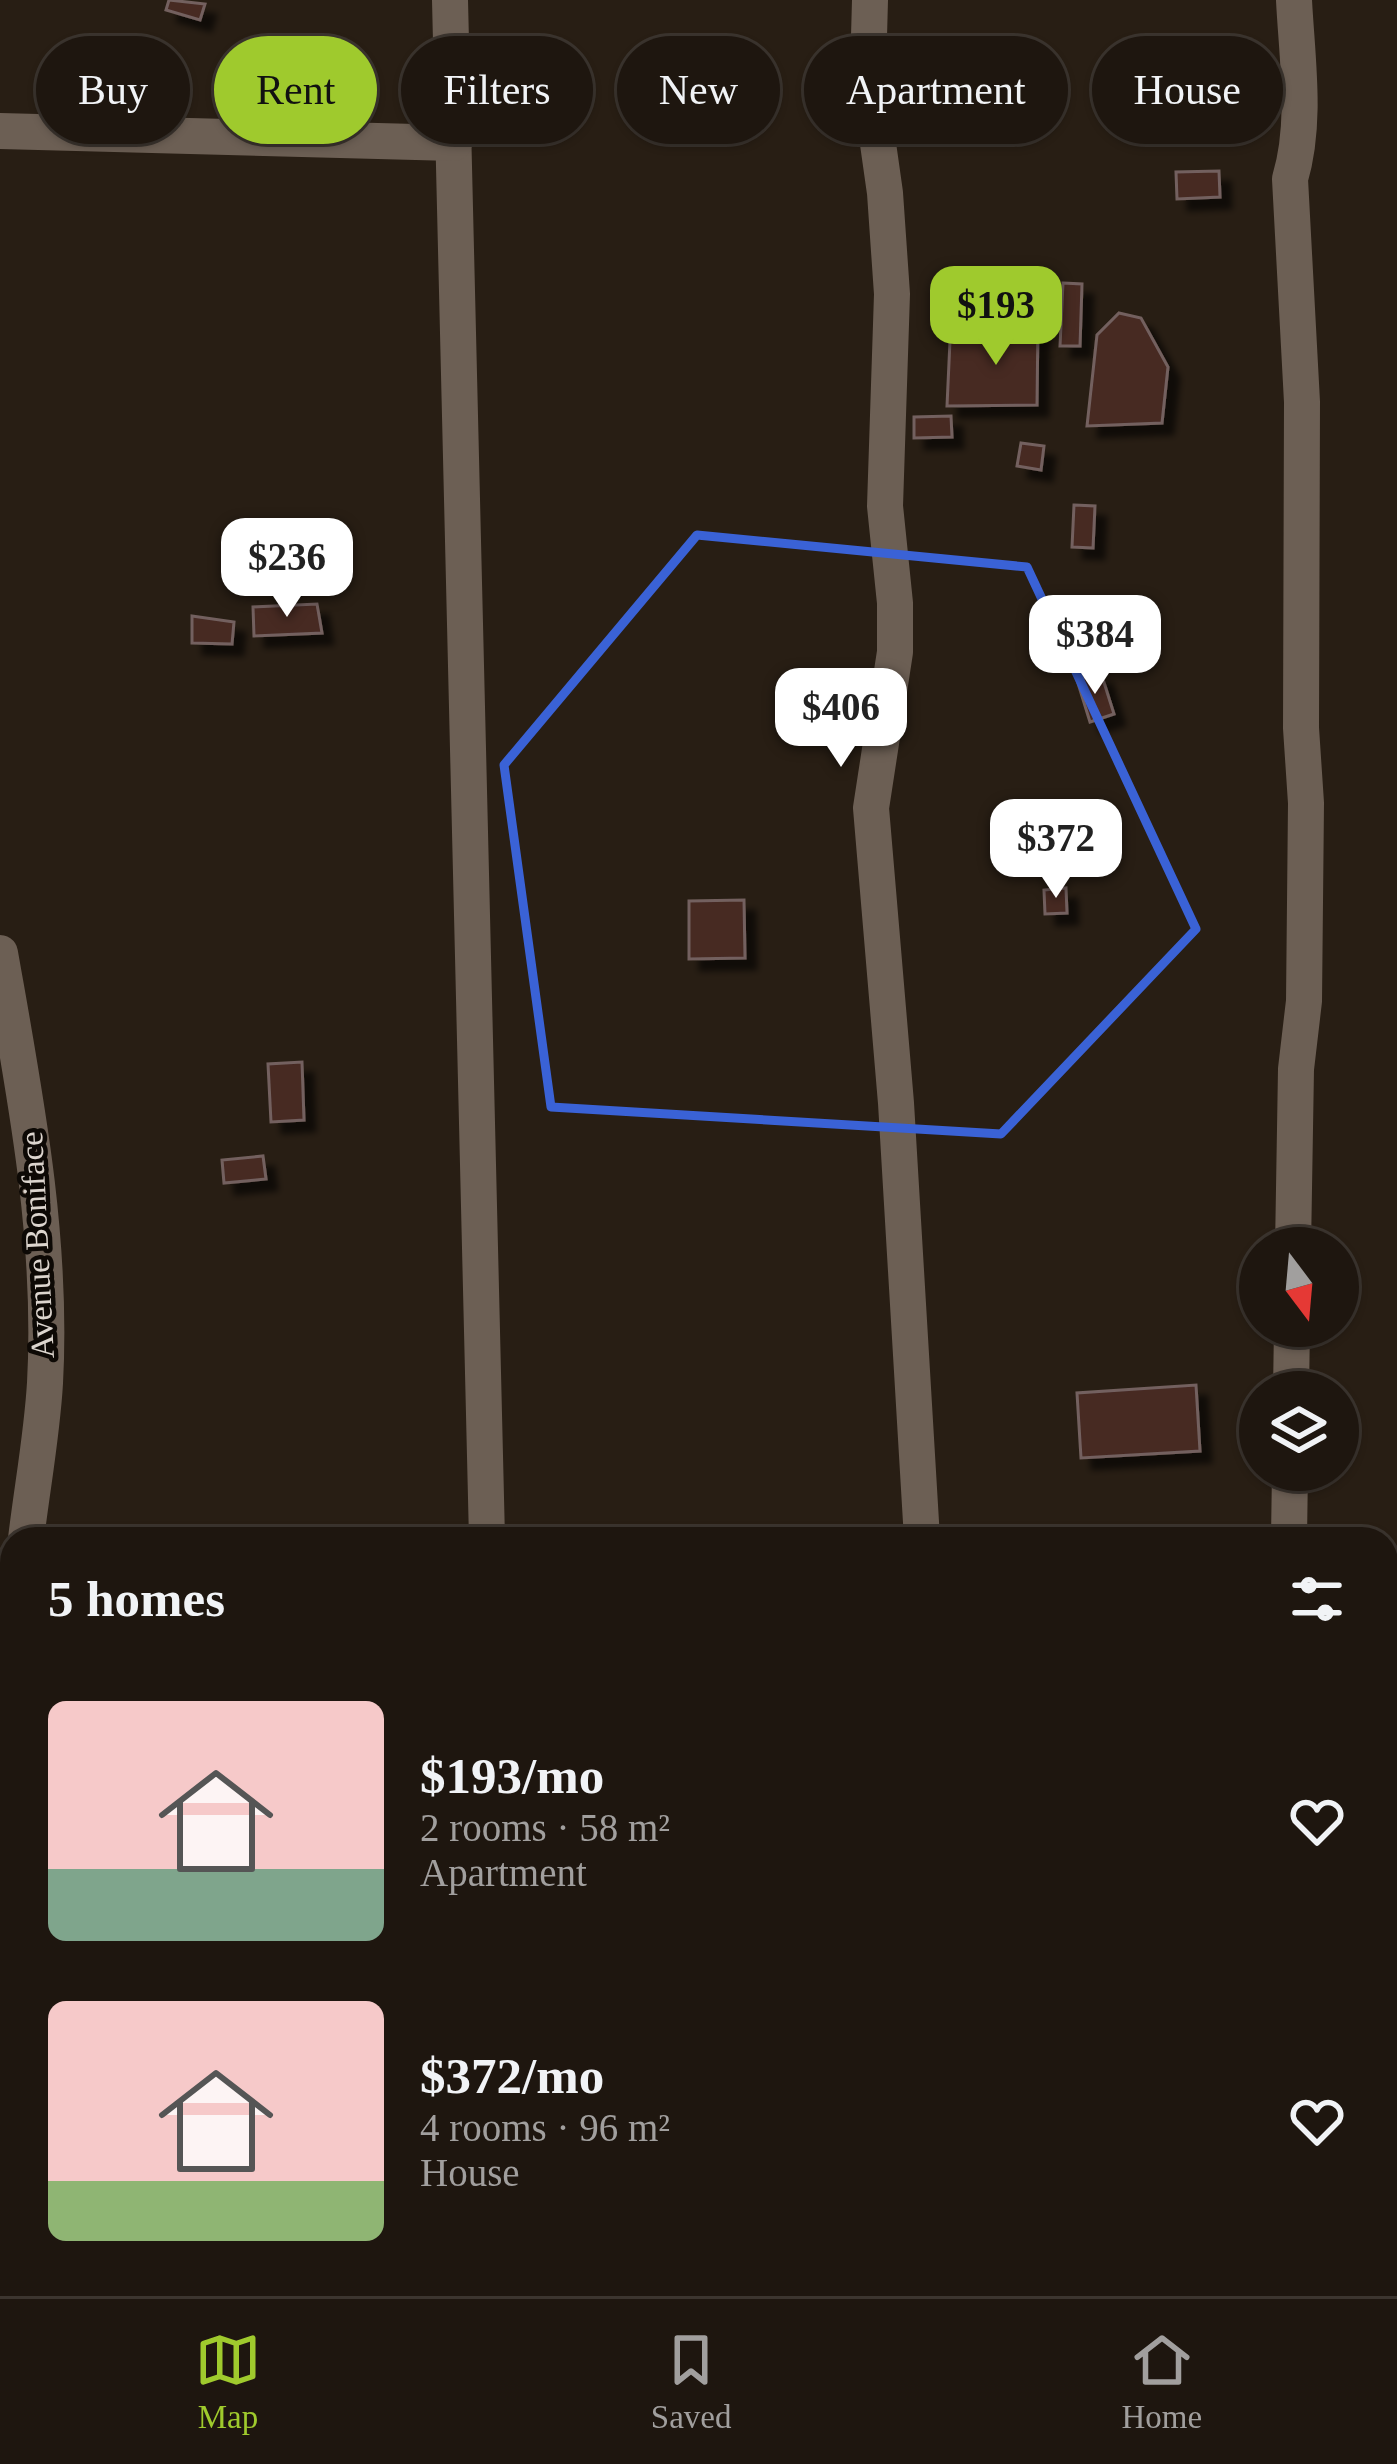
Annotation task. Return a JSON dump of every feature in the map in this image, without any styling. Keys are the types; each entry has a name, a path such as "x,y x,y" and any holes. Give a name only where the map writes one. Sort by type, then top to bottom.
{"street":[{"path":"450,0 451,36"},
{"path":"870,0 868,73 885,194 892,294 885,506 895,603 895,652 871,808 872,847 896,1102 921,1527"},
{"path":"1293,1227 1296,1070 1304,1001 1306,803 1301,728 1302,402 1290,179 1298,152 1300,114 1294,0"},
{"path":"0,130 401,141"},
{"path":"454,144 487,1527"},
{"name":"Avenue Boniface","path":"0,953 31,1124 44,1260 45,1384 27,1527"},
{"path":"1289,1527 1290,1491"}],"highlighted area":[{"path":"697,535 1027,567 1196,929 1001,1134 551,1107 504,765"}],"building":[{"path":"169,0 205,4 200,20 166,10"},
{"path":"1219,171 1220,197 1177,199 1176,172"},
{"path":"1063,283 1082,284 1080,346 1060,346"},
{"path":"1119,313 1141,318 1168,367 1162,423 1087,426 1097,335"},
{"path":"1003,319 1038,320 1037,405 947,406 950,341 1006,338"},
{"path":"951,416 952,437 914,438 914,417"},
{"path":"1021,443 1044,446 1041,470 1017,466"},
{"path":"1074,505 1095,506 1093,548 1072,547"},
{"path":"317,604 322,633 254,636 253,607"},
{"path":"192,616 234,622 232,644 192,643"},
{"path":"1101,673 1114,714 1090,722 1077,680"},
{"path":"1066,888 1067,913 1045,914 1044,890"},
{"path":"744,900 745,958 689,959 689,901"},
{"path":"302,1062 304,1120 271,1122 268,1064"},
{"path":"263,1156 266,1179 224,1183 222,1160"},
{"path":"1196,1385 1200,1451 1081,1458 1077,1393"}]}
